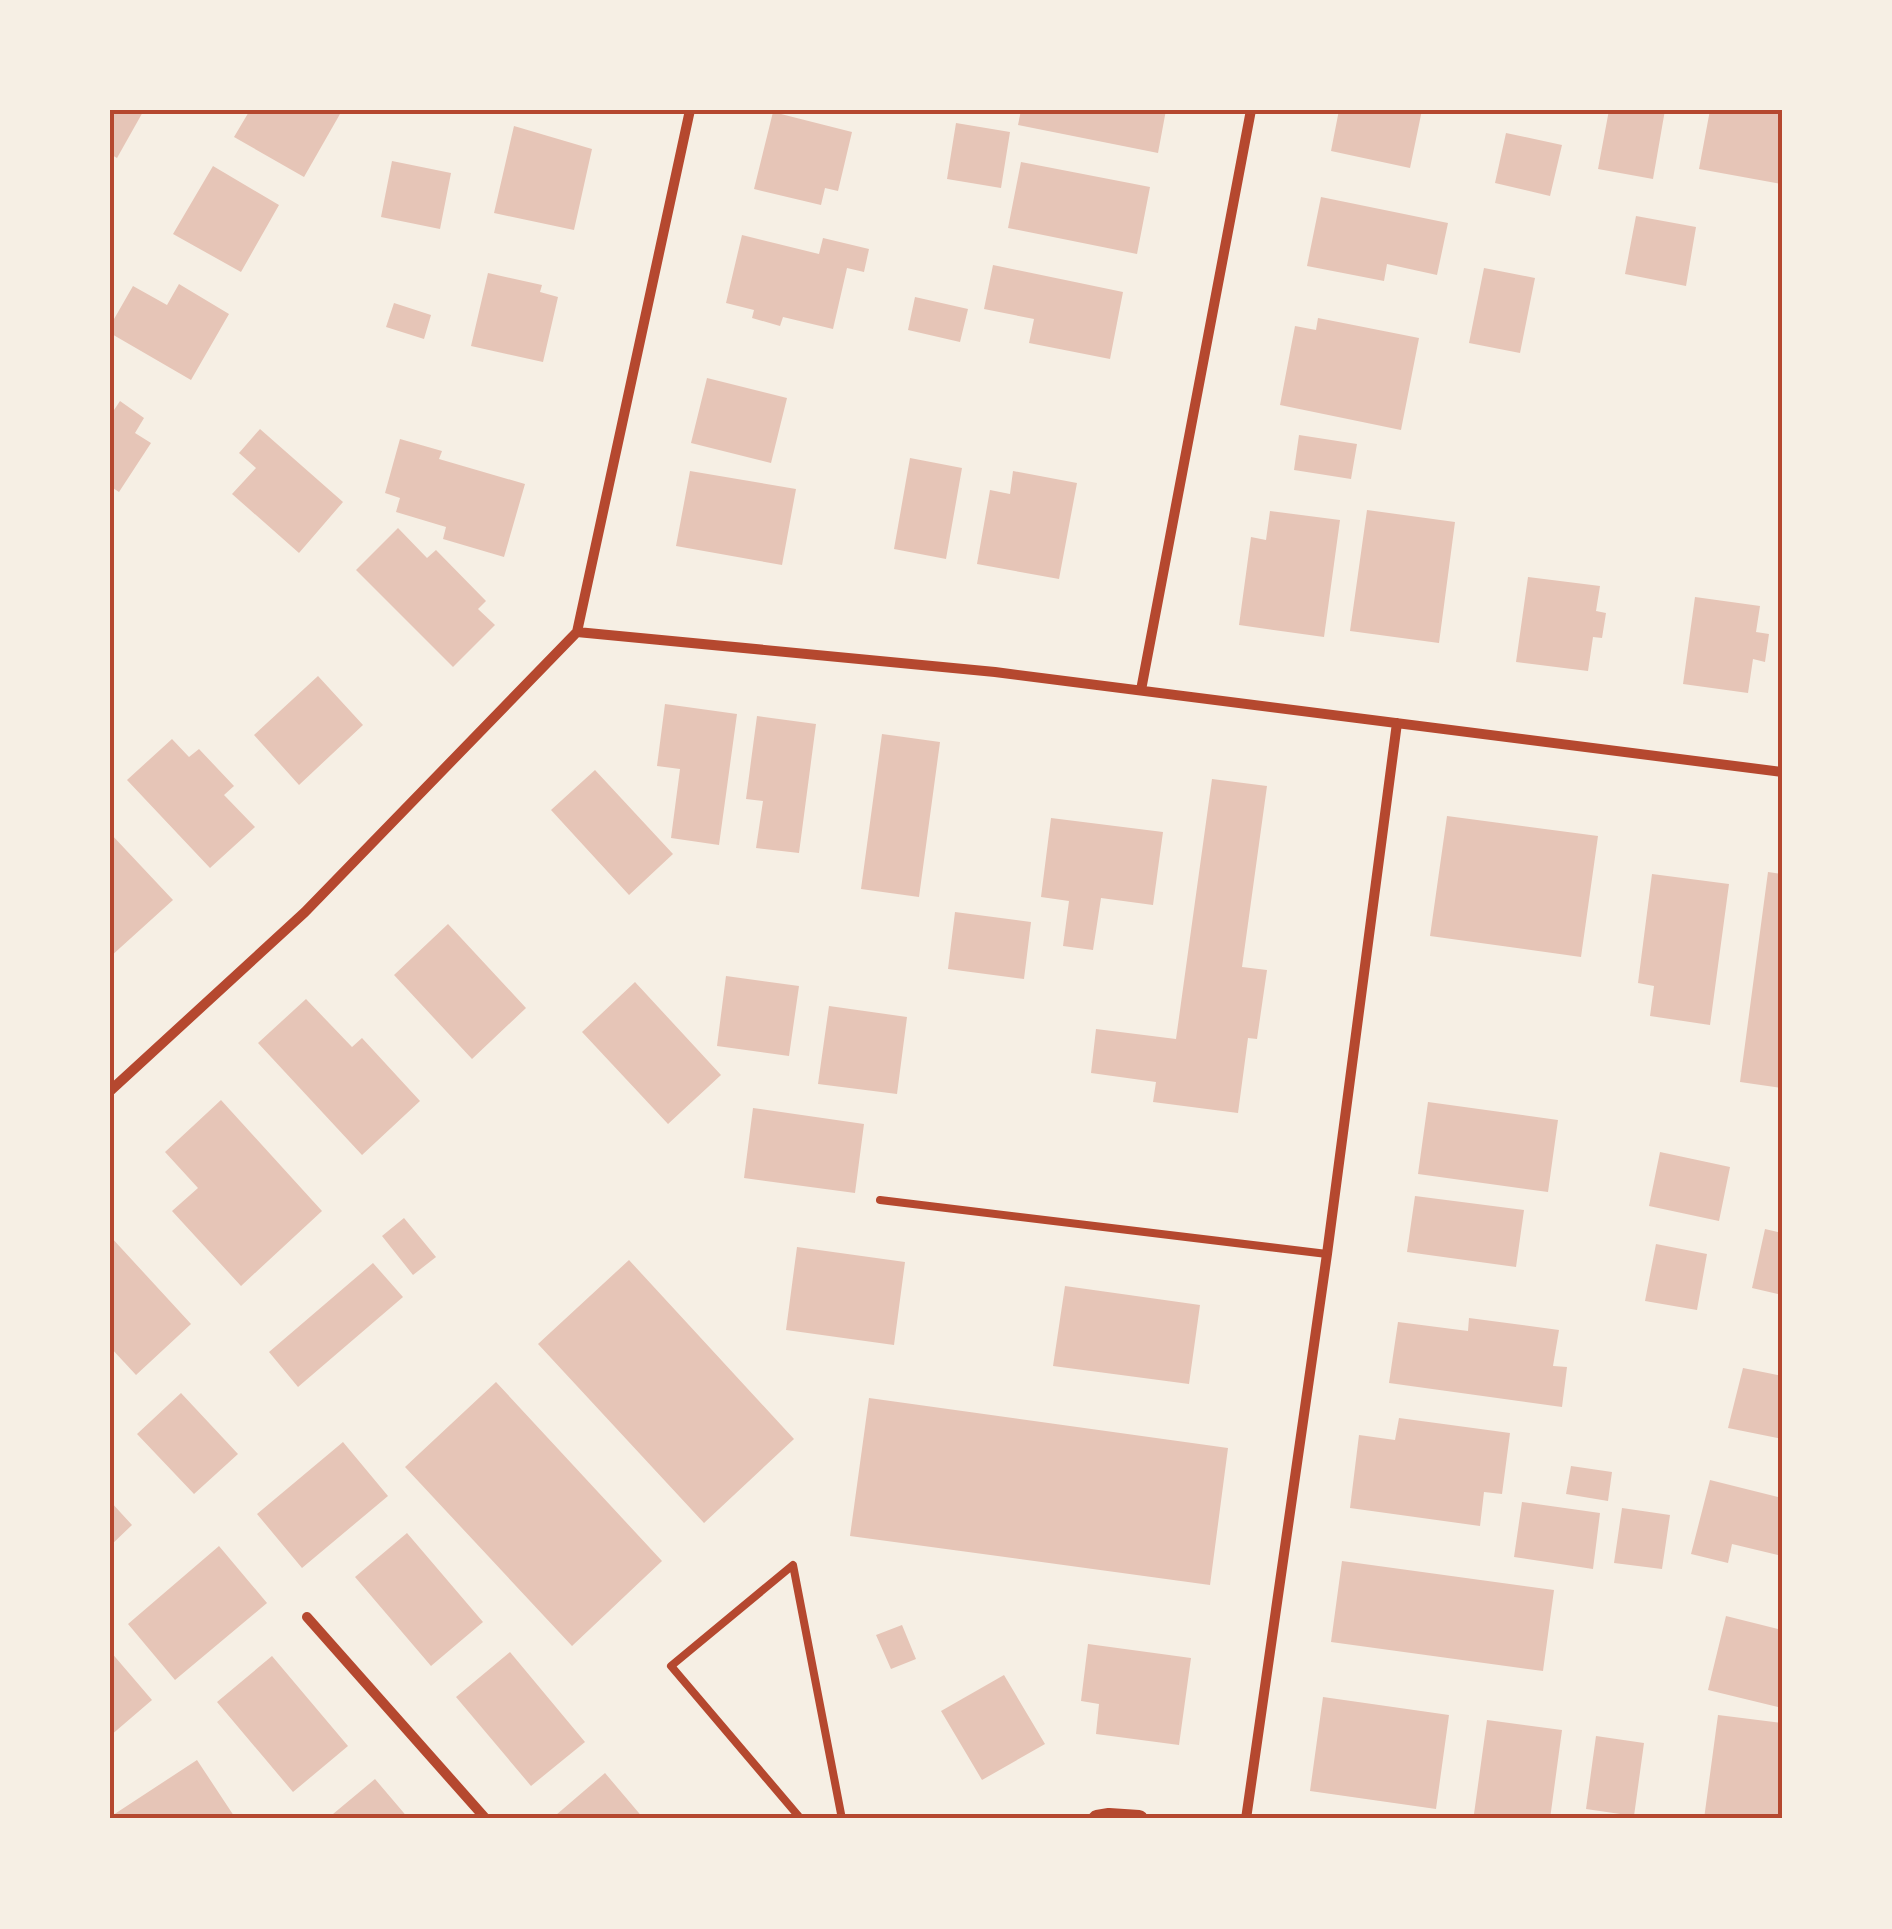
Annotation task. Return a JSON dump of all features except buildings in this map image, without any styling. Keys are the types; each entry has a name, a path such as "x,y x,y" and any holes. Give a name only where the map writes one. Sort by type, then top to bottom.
{"street":[{"path":"110,1090 305,912 578,632 690,110"},
{"path":"1141,690 1252,110"},
{"path":"578,632 995,672 1782,772"},
{"path":"1246,1819 1327,1254 1397,724"},
{"path":"308,1617 486,1819"},
{"path":"1098,1819 1139,1819"}],"lane":[{"path":"880,1200 1327,1254"},
{"path":"801,1819 671,1666 793,1566 842,1819"}]}
